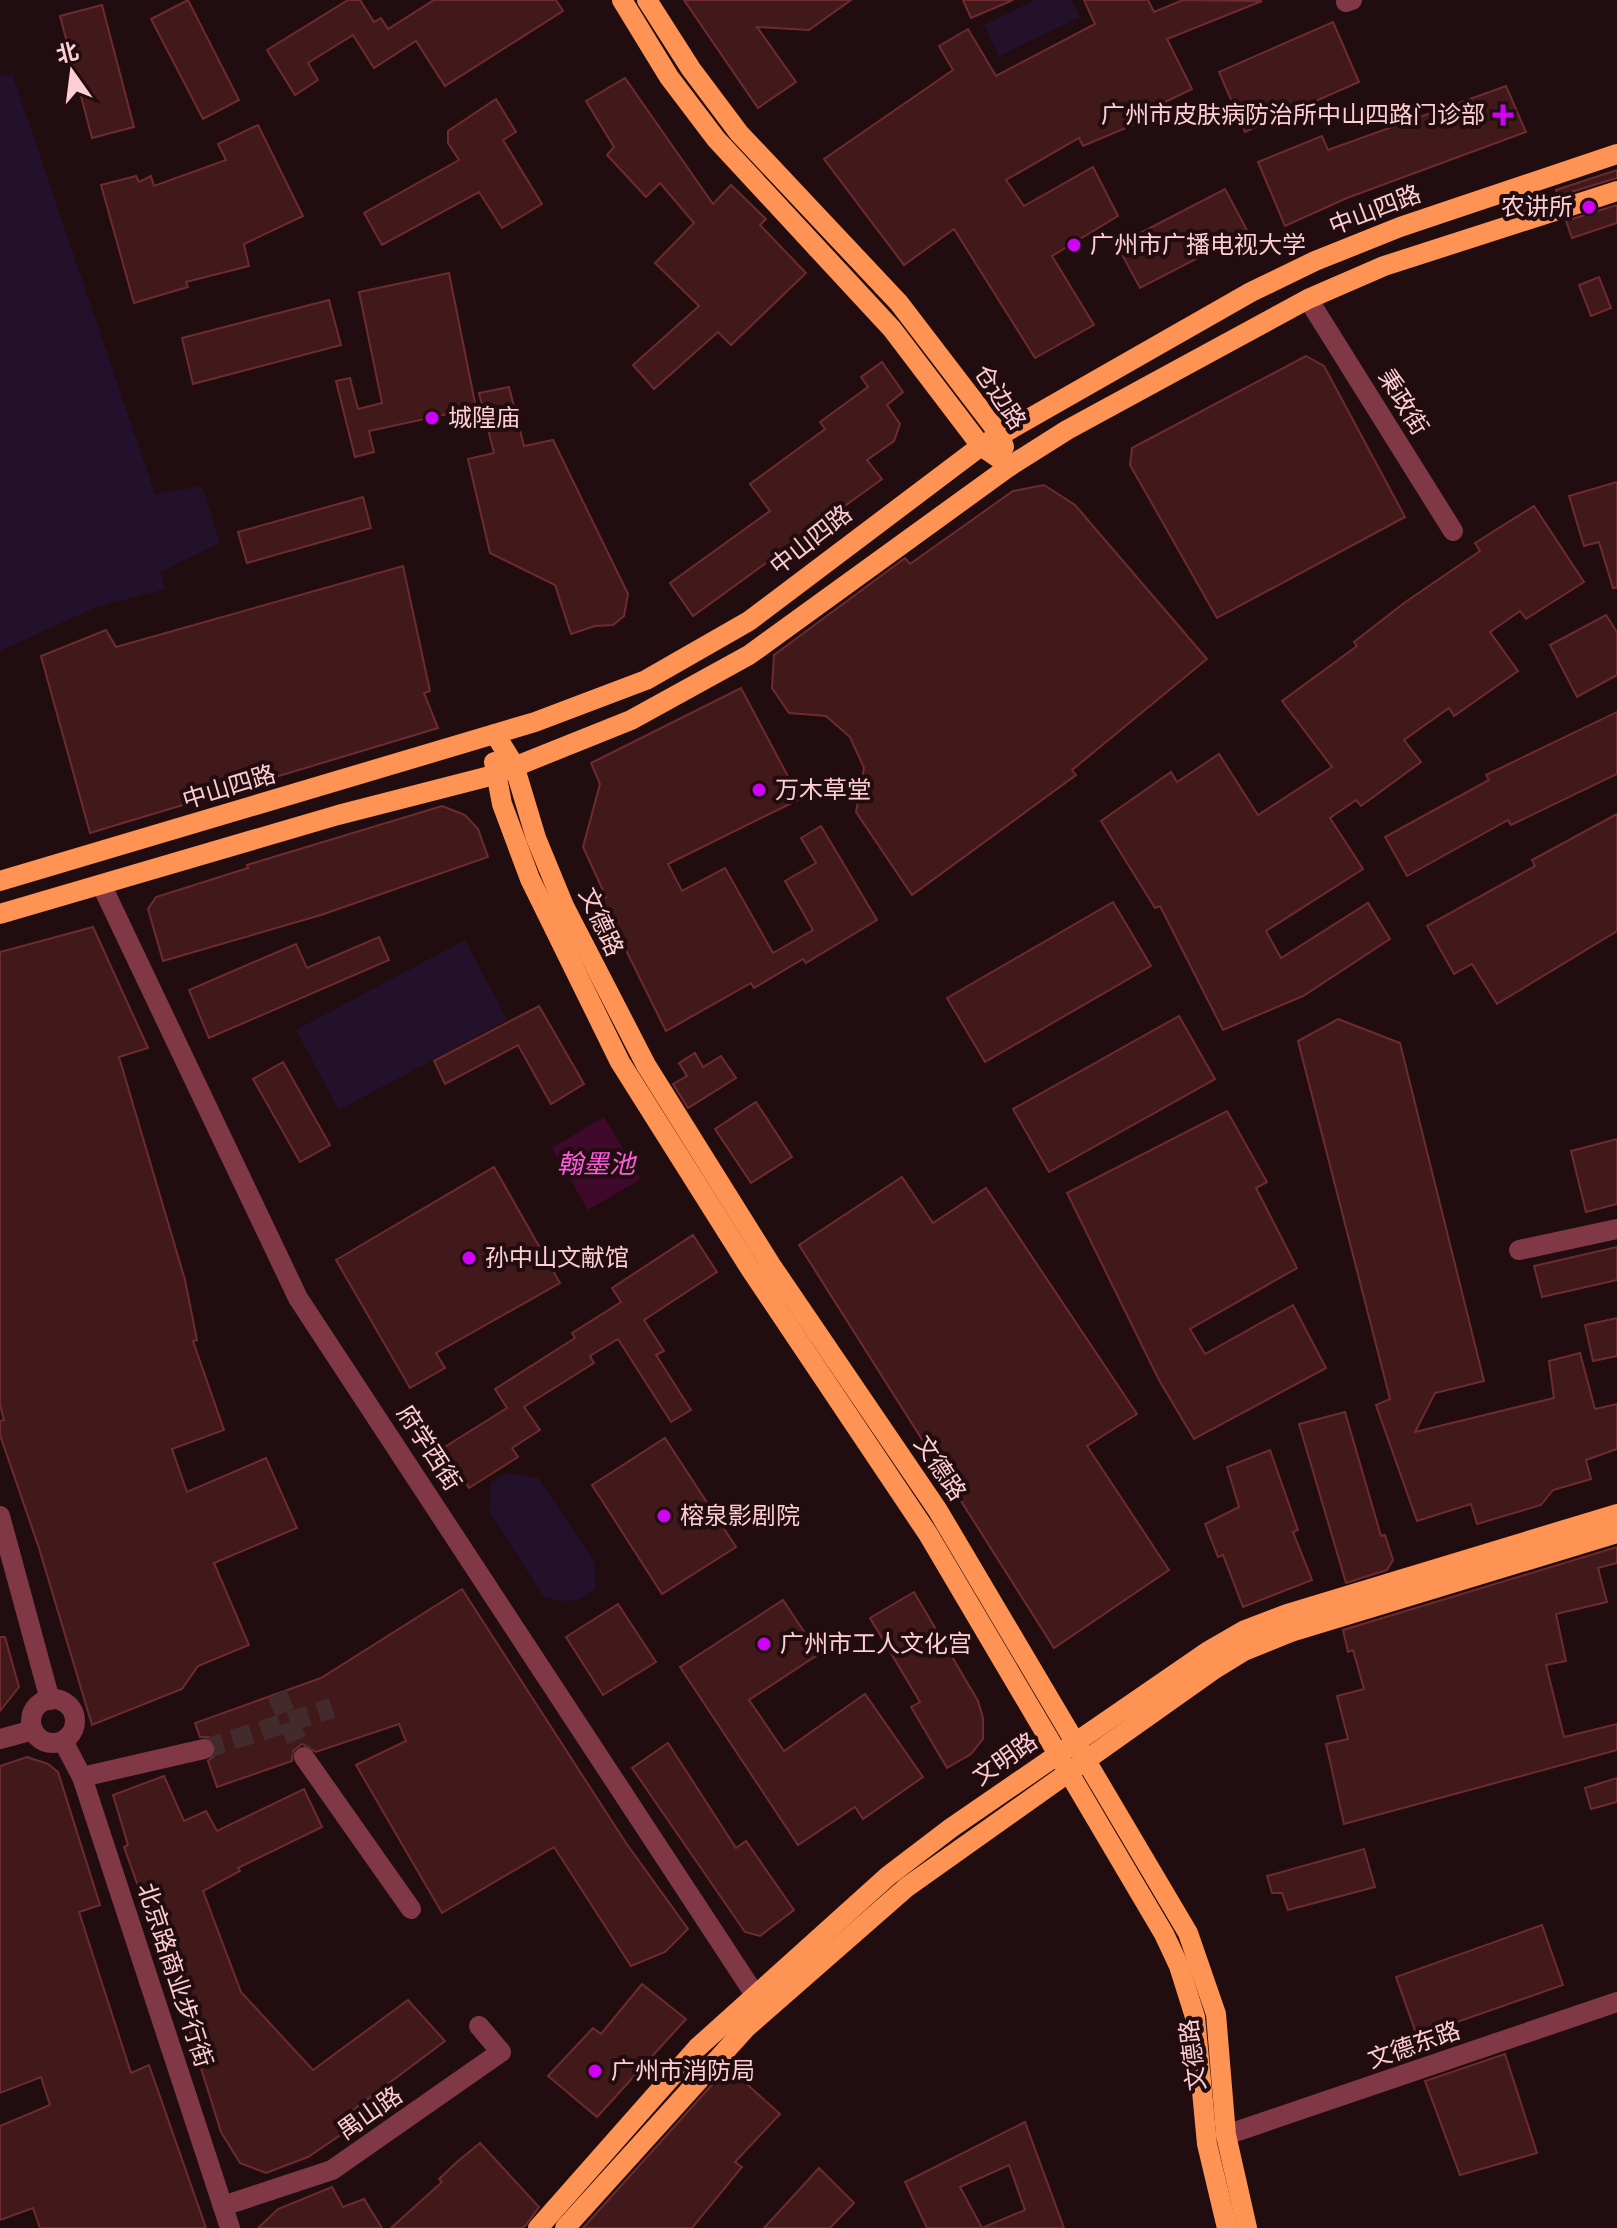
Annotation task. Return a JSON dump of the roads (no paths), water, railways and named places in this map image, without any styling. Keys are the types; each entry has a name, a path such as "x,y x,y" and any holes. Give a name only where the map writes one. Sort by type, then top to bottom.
{"main road":[{"name":"仓边路","path":"622,0 669,77 716,139 892,329 981,446 1010,466"},
{"name":"仓边路","path":"647,0 691,69 739,133 899,303 1000,435 1010,466"},
{"name":"中山四路","path":"0,881 601,700 702,650 749,621 981,446 1155,344 1315,261 1400,227 1617,154"},
{"path":"0,914 338,815 494,775 584,740 713,678 1010,466 1067,430 1308,299 1414,255 1617,191"},
{"name":"文德路","path":"495,734 514,765 552,878 595,970 646,1065 771,1265 937,1509 1172,1904 1198,1954 1216,2014 1226,2135 1247,2228"},
{"name":"文德路","path":"495,734 494,775 513,838 620,1062 751,1270 905,1498 1179,1966 1200,2045 1207,2144 1227,2228"},
{"name":"文明路","path":"565,2228 760,2002 888,1876 1056,1755 1216,1646 1267,1621 1617,1514"},
{"name":"文明路","path":"538,2228 674,2072 907,1887 1213,1670 1264,1642 1404,1596 1617,1533"}],"street":[{"name":"秉政街","path":"1308,299 1453,531"},
{"name":"府学西街","path":"102,886 298,1298 760,2002"},
{"path":"1519,1250 1617,1229"},
{"path":"0,1516 50,1700"},
{"path":"50,1700 67,1704 74,1716 73,1731 63,1741 42,1740 33,1730 35,1709 50,1700"},
{"path":"0,1739 33,1730"},
{"name":"北京路商业步行街","path":"63,1741 82,1777 230,2228"},
{"path":"82,1777 204,1749"},
{"path":"304,1757 411,1909"},
{"name":"文德东路","path":"1226,2135 1617,2002"},
{"name":"禺山路","path":"223,2206 332,2170 501,2052 479,2026"}],"water":[{"name":"翰墨池","path":"604,1117 641,1179 588,1210 552,1148"}],"tunnel":[{"path":"277,1694 304,1757"},
{"path":"204,1749 332,1708"}],"place":[{"name":"广州市皮肤病防治所中山四路门诊部","path":"1503,115"},
{"name":"农讲所","path":"1589,207"},
{"name":"广州市广播电视大学","path":"1074,245"},
{"name":"城隍庙","path":"432,418"},
{"name":"万木草堂","path":"759,790"},
{"name":"孙中山文献馆","path":"469,1258"},
{"name":"榕泉影剧院","path":"664,1516"},
{"name":"广州市工人文化宫","path":"764,1644"},
{"name":"广州市消防局","path":"595,2071"}]}
